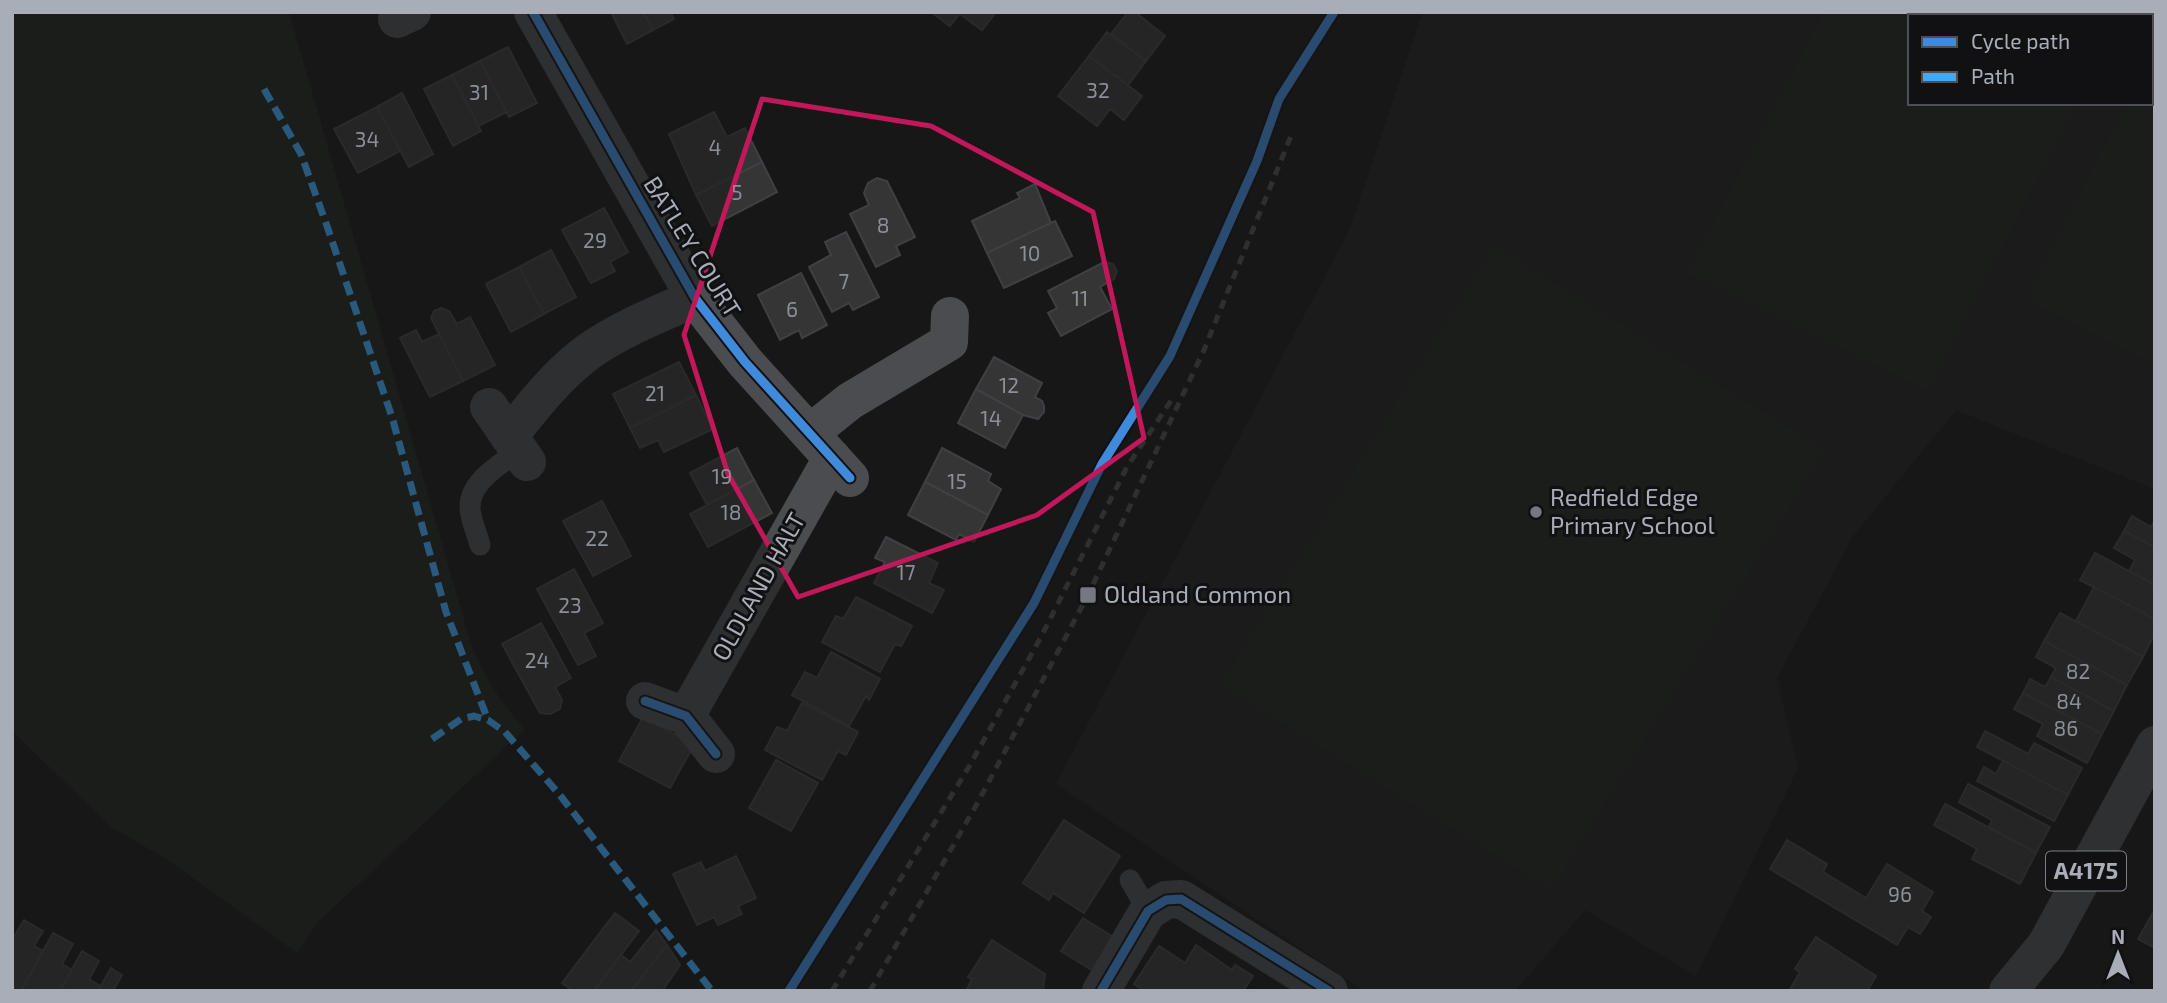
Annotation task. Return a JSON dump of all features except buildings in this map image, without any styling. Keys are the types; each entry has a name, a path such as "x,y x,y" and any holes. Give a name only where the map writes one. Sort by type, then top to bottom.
{"main road":[{"name":"A4175","path":"2008,991 2046,945 2155,745"}],"street":[{"name":"BATLEY COURT","path":"533,12 695,298 744,362 831,456"},
{"path":"511,439 545,391 588,352 695,298"},
{"path":"831,456 850,401 949,342 950,316"},
{"name":"OLDLAND HALT","path":"686,716 831,456"},
{"path":"645,701 686,716 716,754"},
{"path":"1101,991 1139,895 1166,900 1181,899 1329,991"}],"lane":[{"path":"480,545 470,509 472,491 486,477 511,439"}],"highlighted area":[{"path":"762,99 931,126 1093,212 1144,438 1037,515 798,597 728,474 684,335"}],"shaded area":[{"path":"12,12 289,12 471,644 494,689 525,729 318,922 297,953 168,860 111,827 12,731"},
{"name":"Redfield Edge Primary School","path":"1423,12 2155,12 2155,489 1956,410 1853,536 1777,678 1798,768 1696,976 1585,910 1515,991 1364,991 1056,784 1349,231"},
{"path":"1824,12 2124,12 1908,14 1908,105 2076,105 1928,391 1687,273"},
{"path":"2155,49 2155,365 2025,299 2126,105 2153,105"},
{"path":"1494,245 1825,450 1551,890 1220,685"}],"railway":[{"path":"870,991 978,802 1088,595 1204,350 1293,131"},
{"path":"832,991 970,765 1042,635 1127,467 1174,396"}],"marked path":[{"path":"264,89 301,154 327,226 392,417 446,612 488,720"},
{"path":"432,739 461,719 474,716 488,720 505,732 559,794 712,991"}],"cycle path":[{"path":"533,12 695,298 745,362 850,478"},
{"path":"789,991 1034,603 1102,464 1170,356 1257,161 1279,99 1334,12"},
{"path":"645,701 686,716 716,754"},
{"path":"1101,991 1148,911 1166,900 1181,899 1329,991"}],"place":[{"name":"Redfield Edge Primary School","path":"1536,512"},
{"name":"Oldland Common","path":"1088,595"}]}
